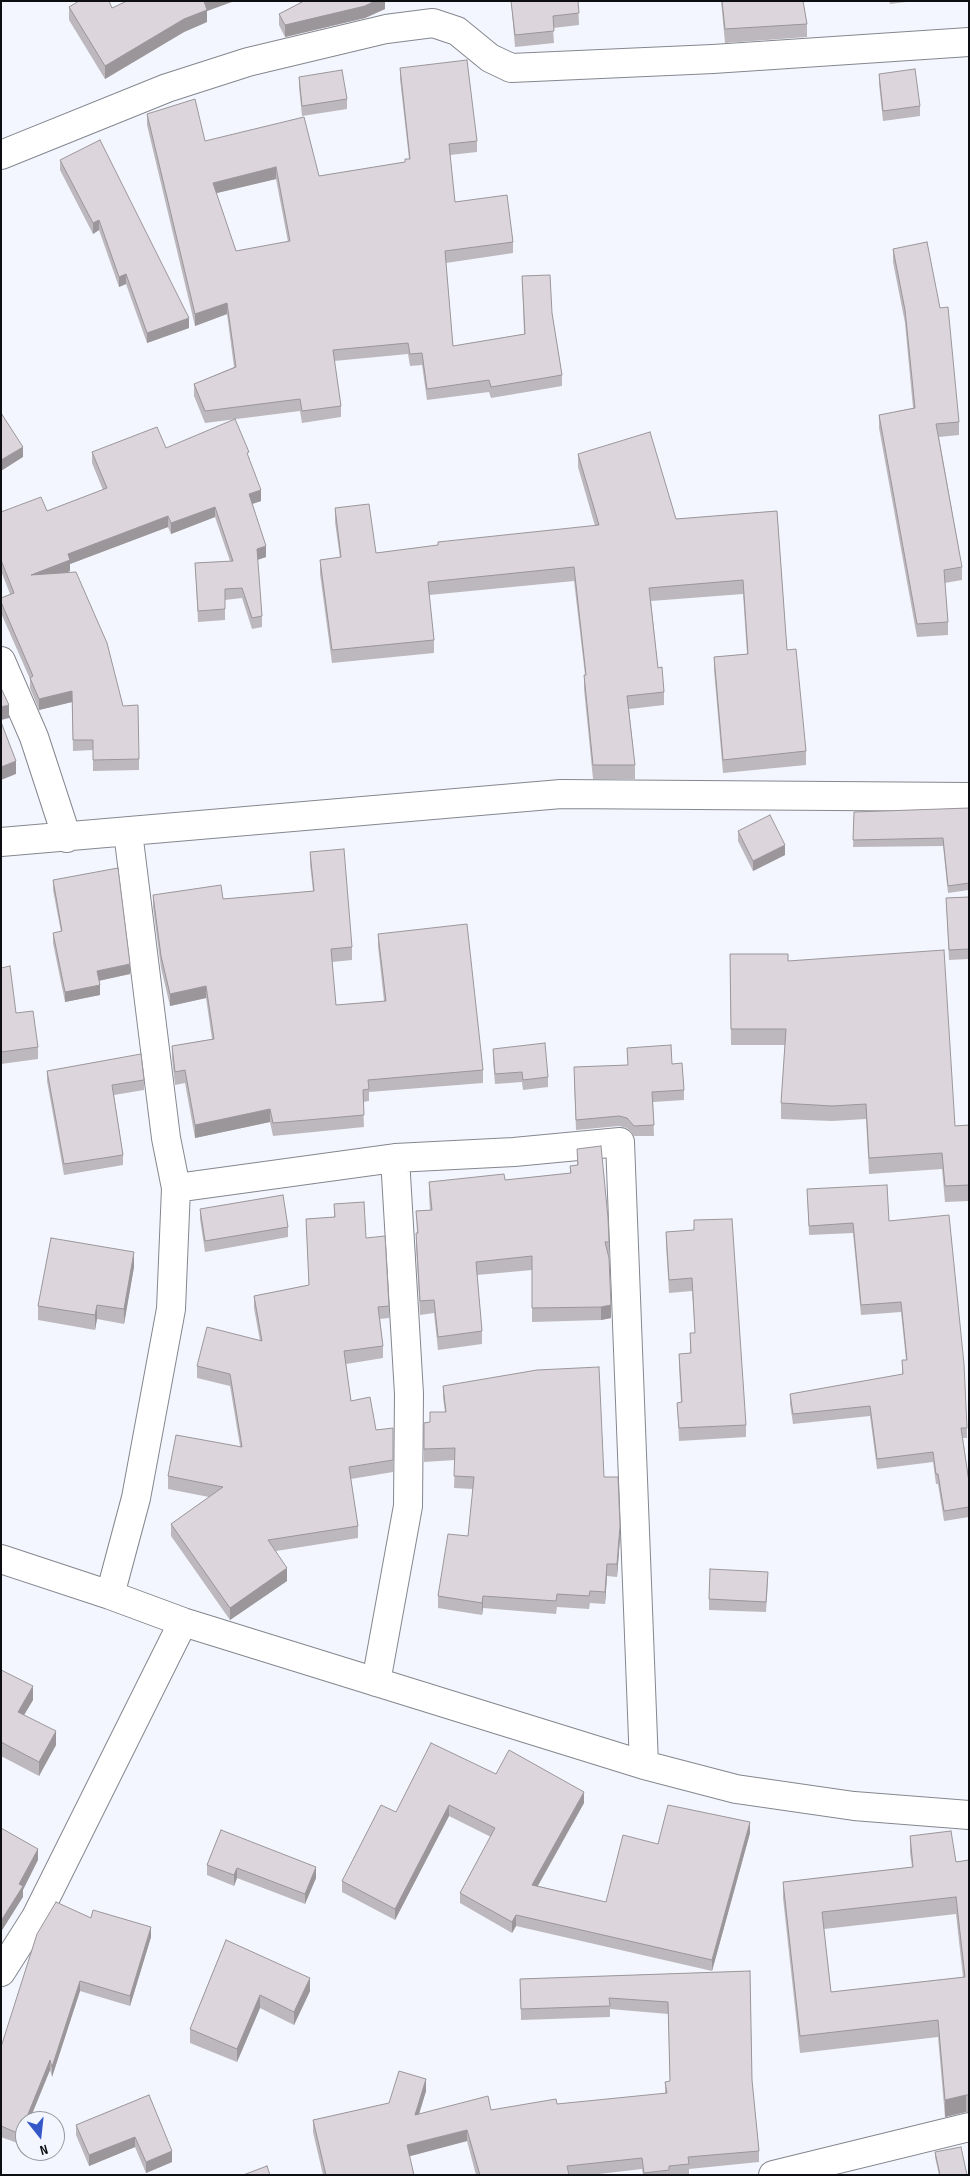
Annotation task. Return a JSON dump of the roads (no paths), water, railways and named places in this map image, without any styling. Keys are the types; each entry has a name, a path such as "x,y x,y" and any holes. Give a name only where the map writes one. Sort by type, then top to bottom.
{"street":[{"path":"1,154 167,88 248,62 386,29 433,23 457,31 490,58 511,68 649,62 969,42"},
{"path":"1,661 34,738 67,838"},
{"path":"1,842 67,838 561,794 969,797"},
{"path":"110,1595 136,1498 171,1309 176,1188 166,1138 128,832"},
{"path":"176,1188 395,1158 514,1152 620,1142 644,1765"},
{"path":"376,1682 408,1506 409,1394 395,1158"},
{"path":"1,1559 110,1595 183,1622 644,1765 736,1789 854,1806 969,1815"},
{"path":"1,1972 36,1916 183,1622"},
{"path":"773,2175 969,2127"}]}
